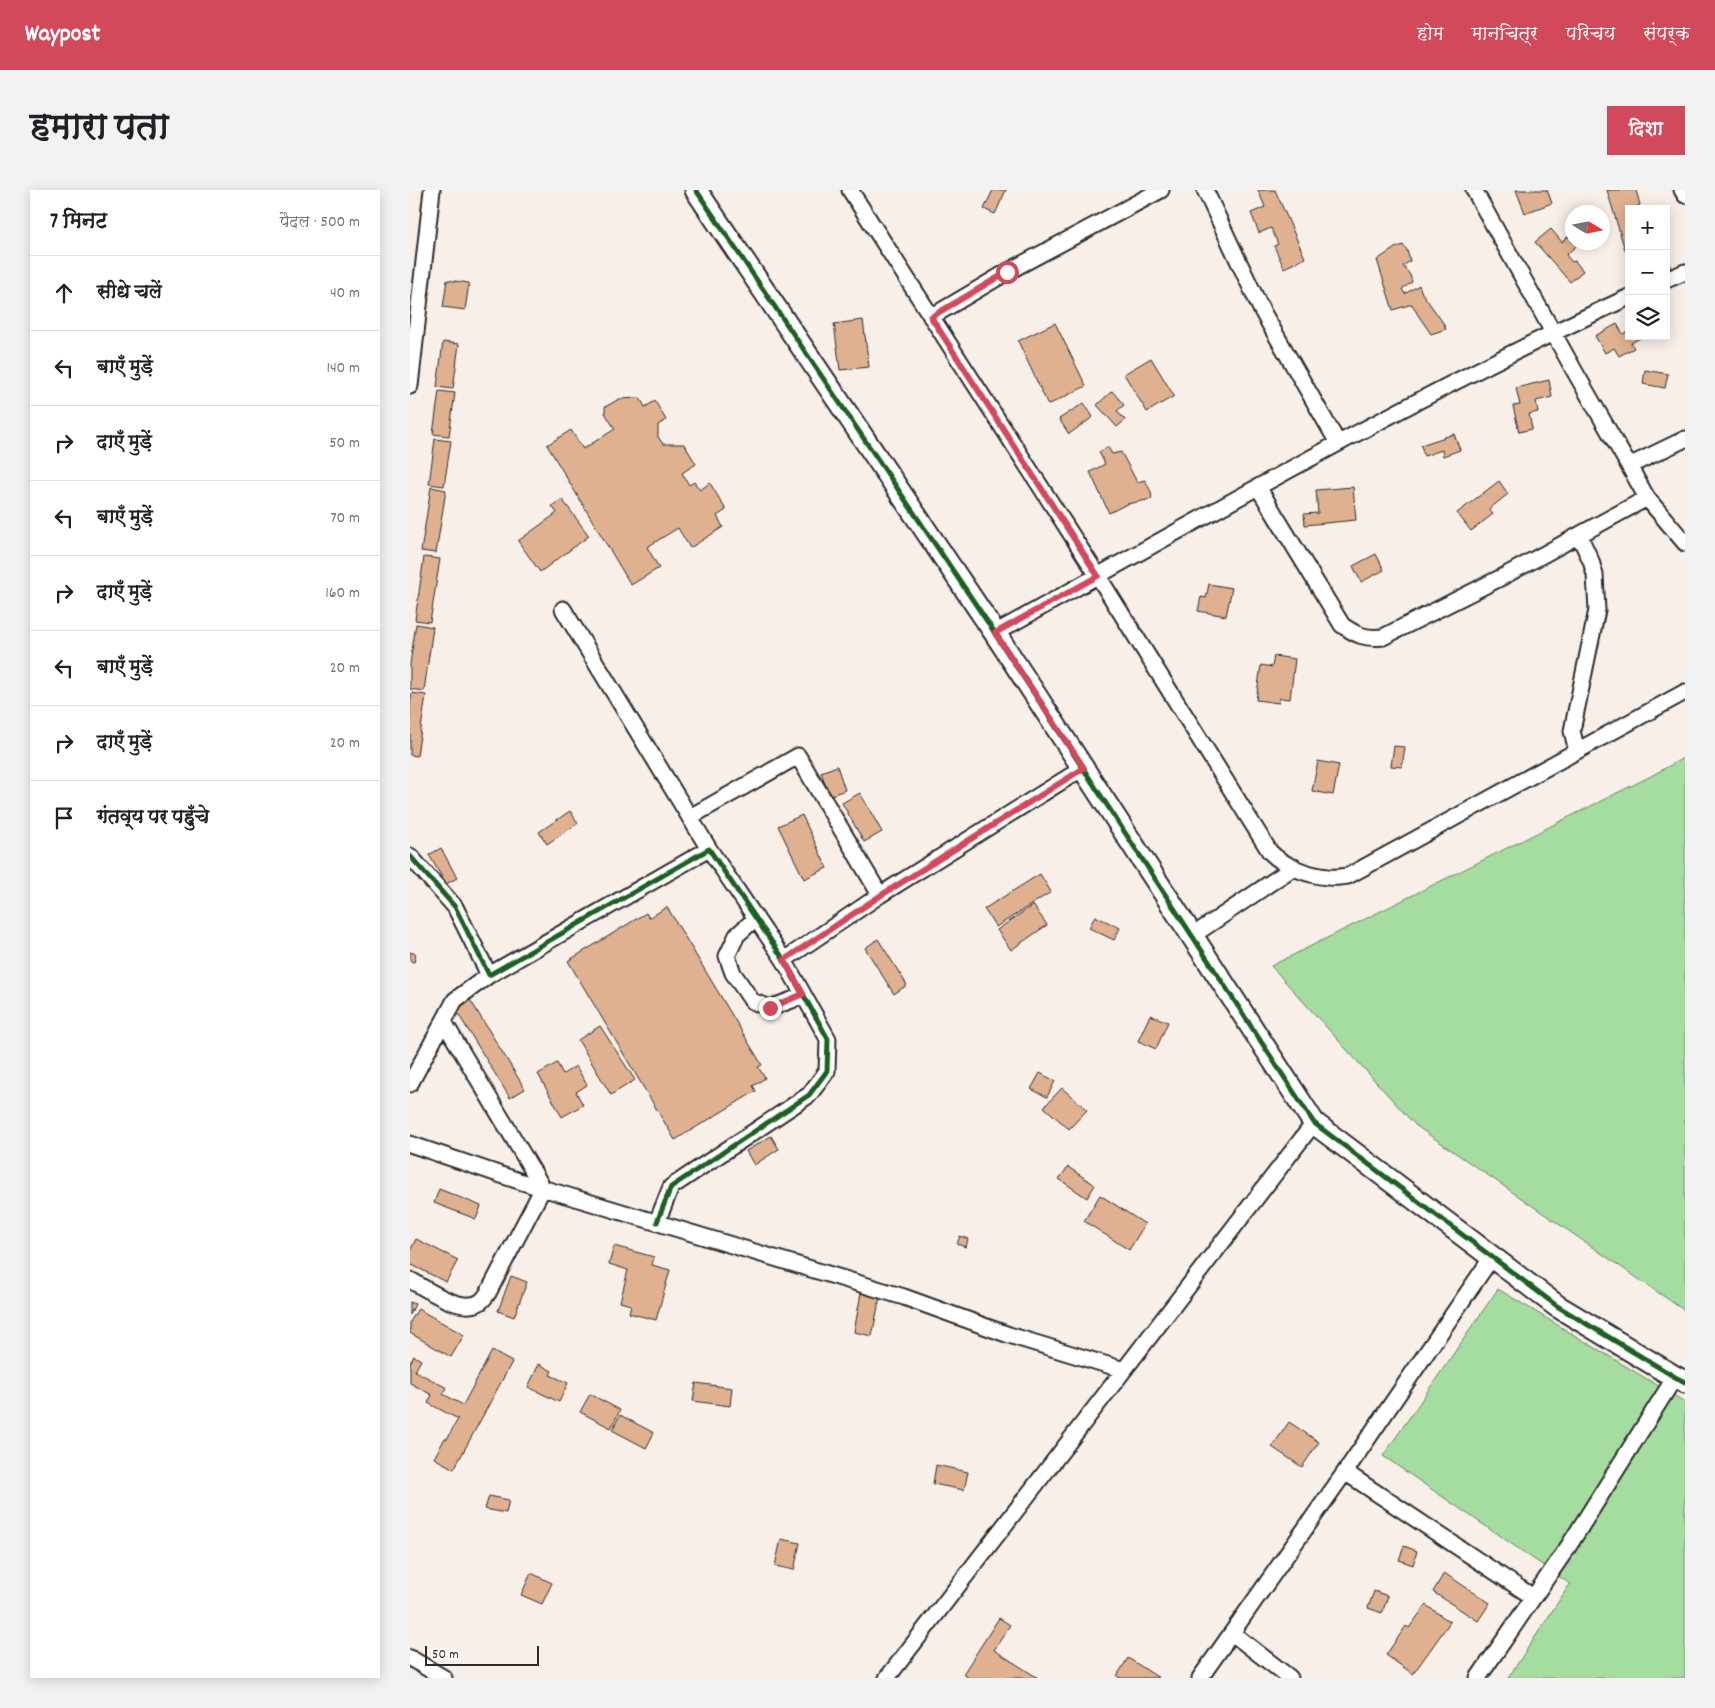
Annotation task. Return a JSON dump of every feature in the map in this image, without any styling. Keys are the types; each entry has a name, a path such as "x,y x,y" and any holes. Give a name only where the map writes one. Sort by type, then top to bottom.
{"street":[{"path":"410,386 416,270 432,190"},
{"path":"696,190 995,633 1314,1123 1557,1306 1680,1379 1478,1678"},
{"path":"850,190 1098,576 1270,852 1280,862 1329,878 1348,876 1685,692"},
{"path":"931,317 1007,272 1161,190"},
{"path":"1205,190 1261,309 1338,443"},
{"path":"1474,190 1647,498 1685,544"},
{"path":"1682,190 1685,195"},
{"path":"1670,278 1685,272"},
{"path":"995,633 1338,443 1553,332 1625,299"},
{"path":"1629,466 1685,440"},
{"path":"1258,487 1342,625 1354,634 1371,639 1383,637 1504,576 1647,498"},
{"path":"1577,751 1572,731 1597,610 1595,576 1591,561 1579,535"},
{"path":"563,609 709,849 784,960 828,1039 827,1072 809,1095 671,1187 658,1222"},
{"path":"690,817 798,756 880,896"},
{"path":"784,960 880,896 1084,768"},
{"path":"410,1084 456,1000 490,975 709,849"},
{"path":"410,856 455,907 490,975"},
{"path":"1192,936 1294,867"},
{"path":"756,918 737,935 727,956 733,973 752,1001 770,1008 803,994"},
{"path":"444,1022 543,1188"},
{"path":"887,1678 1314,1123"},
{"path":"410,1144 543,1188 904,1297 1009,1336 1124,1370"},
{"path":"410,1280 453,1303 463,1306 481,1301 488,1293 543,1188"},
{"path":"1200,1678 1345,1472 1492,1257"},
{"path":"1345,1472 1533,1597"},
{"path":"1232,1633 1290,1678"},
{"path":"410,1658 444,1678"}],"green space":[{"path":"1685,757 1685,1311 1415,1125 1271,966 1651,776"},
{"path":"1498,1289 1685,1402 1685,1678 1508,1678 1570,1584 1383,1456"}],"building":[{"path":"993,190 1006,190 995,214 984,209"},
{"path":"1258,190 1275,190 1305,258 1284,268 1274,246 1278,244 1271,228 1259,233 1251,213 1265,207"},
{"path":"1516,190 1547,190 1552,203 1525,213"},
{"path":"1607,190 1636,190 1640,205 1625,205 1625,250"},
{"path":"1551,229 1562,242 1565,239 1565,250 1572,250 1566,255 1572,262 1575,261 1583,271 1570,282 1535,242"},
{"path":"1403,245 1407,250 1410,261 1403,266 1410,275 1412,282 1402,289 1405,294 1419,285 1422,293 1446,329 1431,334 1412,304 1393,310 1377,260"},
{"path":"447,280 469,283 465,310 443,307"},
{"path":"863,320 869,367 840,370 834,324"},
{"path":"1055,323 1086,386 1048,405 1018,341"},
{"path":"1617,324 1623,334 1625,333 1625,340 1637,340 1631,343 1634,348 1619,356 1614,348 1605,353 1595,336"},
{"path":"443,342 459,344 453,389 437,387"},
{"path":"1151,358 1174,396 1147,412 1124,374"},
{"path":"1645,370 1668,374 1665,388 1643,384"},
{"path":"1549,380 1552,397 1536,401 1538,412 1529,414 1532,429 1519,432 1513,406 1520,405 1516,388"},
{"path":"439,391 455,393 449,436 433,434"},
{"path":"1112,391 1124,405 1117,411 1125,420 1117,427 1097,405"},
{"path":"640,398 645,407 655,401 666,420 658,425 658,437 663,444 684,444 696,464 682,473 689,485 694,482 700,490 710,483 726,510 717,516 723,527 690,548 678,528 647,547 659,568 631,585 547,445 571,430 583,449 615,429 605,413 605,407 619,399"},
{"path":"1084,403 1093,417 1069,434 1059,419"},
{"path":"1454,434 1460,450 1443,456 1442,450 1424,456 1421,445"},
{"path":"435,439 451,441 444,486 429,484"},
{"path":"1108,447 1112,454 1121,452 1137,482 1145,480 1152,499 1127,504 1109,513 1090,472 1105,464 1099,452"},
{"path":"1499,481 1508,494 1489,509 1493,514 1471,531 1457,513"},
{"path":"431,487 446,490 436,553 421,551"},
{"path":"1353,487 1356,520 1305,525 1304,514 1318,513 1316,490"},
{"path":"562,499 589,536 540,572 518,541 557,513 552,506"},
{"path":"1376,554 1384,570 1361,582 1353,566"},
{"path":"424,557 440,559 430,622 415,620"},
{"path":"1209,584 1232,588 1226,616 1198,611 1201,597 1206,598"},
{"path":"416,624 433,627 424,691 410,689 410,664"},
{"path":"1274,656 1295,659 1290,699 1280,698 1279,703 1256,700 1261,665 1272,667"},
{"path":"412,693 426,695 417,756 410,755 410,705"},
{"path":"1394,746 1405,747 1402,767 1391,766"},
{"path":"1318,761 1339,765 1333,795 1312,791"},
{"path":"837,766 845,790 829,796 821,772"},
{"path":"860,793 882,832 864,842 842,803"},
{"path":"570,811 578,823 547,844 539,832"},
{"path":"802,815 827,868 804,879 778,826"},
{"path":"441,848 457,878 446,884 429,855"},
{"path":"1040,874 1051,892 996,927 984,909"},
{"path":"1033,905 1047,925 1011,950 997,930"},
{"path":"667,907 762,1065 758,1067 765,1078 753,1086 756,1091 675,1140 568,961 646,913 649,918"},
{"path":"1095,916 1120,928 1114,940 1089,928"},
{"path":"878,939 907,985 894,994 865,948"},
{"path":"410,952 416,954 414,962 410,961"},
{"path":"469,998 525,1089 510,1098 454,1007"},
{"path":"1150,1015 1168,1022 1156,1049 1138,1041"},
{"path":"600,1026 635,1080 611,1095 578,1040"},
{"path":"557,1063 563,1074 576,1066 587,1085 576,1092 583,1105 562,1117 538,1074"},
{"path":"1040,1073 1055,1081 1047,1097 1031,1089"},
{"path":"1062,1088 1087,1110 1069,1129 1044,1107"},
{"path":"771,1136 779,1149 754,1165 746,1151"},
{"path":"1068,1167 1095,1185 1087,1198 1059,1179"},
{"path":"439,1189 481,1206 476,1219 434,1203"},
{"path":"1100,1195 1145,1224 1129,1250 1084,1221"},
{"path":"960,1236 968,1239 966,1247 957,1244"},
{"path":"416,1239 458,1260 446,1282 410,1264 410,1251"},
{"path":"614,1246 654,1257 652,1265 670,1270 656,1320 629,1313 631,1305 620,1302 628,1270 609,1264"},
{"path":"511,1276 527,1282 514,1317 498,1311"},
{"path":"861,1293 880,1297 872,1336 854,1332"},
{"path":"410,1302 415,1304 410,1315"},
{"path":"418,1309 464,1335 451,1357 410,1333 410,1322"},
{"path":"492,1351 512,1362 454,1469 434,1458 458,1419 428,1403 432,1395 410,1383 410,1363 414,1356 421,1360 415,1371 447,1388 443,1394 463,1405"},
{"path":"539,1364 552,1371 550,1375 568,1383 559,1402 528,1387"},
{"path":"696,1383 732,1388 730,1406 693,1401"},
{"path":"590,1394 620,1410 611,1428 580,1412"},
{"path":"620,1415 654,1433 646,1448 612,1430"},
{"path":"1289,1422 1319,1442 1302,1467 1272,1447"},
{"path":"936,1465 968,1472 964,1490 933,1484"},
{"path":"489,1496 509,1500 506,1513 485,1509"},
{"path":"781,1539 800,1543 794,1570 775,1566"},
{"path":"1404,1546 1417,1551 1413,1565 1399,1560"},
{"path":"531,1573 552,1583 542,1604 521,1595"},
{"path":"1444,1573 1490,1603 1478,1621 1433,1592"},
{"path":"1374,1591 1388,1596 1382,1613 1368,1608"},
{"path":"1426,1605 1450,1622 1413,1674 1386,1655 1406,1626 1409,1628"},
{"path":"999,1618 1010,1625 994,1650 1038,1678 969,1678 963,1674"},
{"path":"1128,1658 1159,1678 1120,1678 1117,1676"}],"cycle path":[{"path":"696,190 995,633 1314,1123 1557,1306 1685,1382"},
{"path":"410,856 455,907 489,975 709,849 784,960 828,1039 827,1071 809,1095 671,1187 657,1222"}],"route":[{"path":"770,1008 803,994 784,960 880,896 1084,768 995,633 1098,576 931,317 1007,272"}]}
